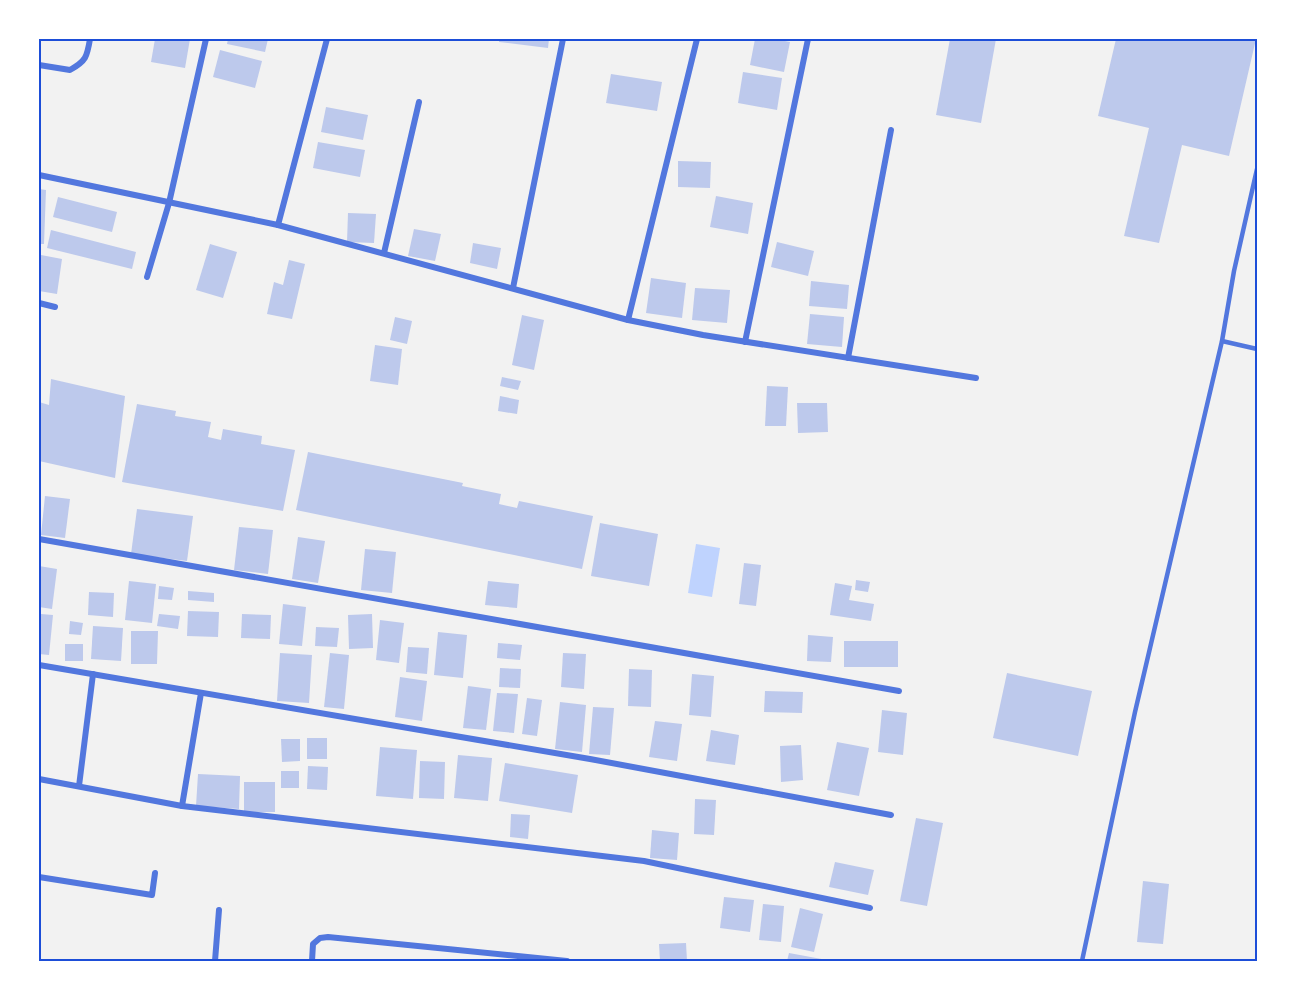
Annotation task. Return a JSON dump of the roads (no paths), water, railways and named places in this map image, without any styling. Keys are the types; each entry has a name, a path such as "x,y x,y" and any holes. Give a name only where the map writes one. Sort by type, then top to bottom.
{"street":[{"path":"39,66 70,70 81,64 88,55 90,39"},
{"path":"147,277 170,203 206,39"},
{"path":"278,225 327,39"},
{"path":"513,288 563,39"},
{"path":"628,320 697,39"},
{"path":"745,342 808,39"},
{"path":"384,254 419,102"},
{"path":"848,358 891,130"},
{"path":"39,175 278,225 628,320 745,342 976,378"},
{"path":"39,303 55,307"},
{"path":"39,539 898,691"},
{"path":"39,664 590,759 891,814"},
{"path":"79,786 93,674"},
{"path":"182,806 201,693"},
{"path":"39,779 182,806 644,861 870,908"},
{"path":"39,878 152,895 155,873"},
{"path":"215,961 219,910"},
{"path":"312,961 313,944 320,938 328,937 567,961"}],"lane":[{"path":"1082,961 1132,723 1222,341 1234,271 1257,169"},
{"path":"1222,341 1257,349"}],"water":[{"path":"696,544 720,548 712,597 688,593"}]}
